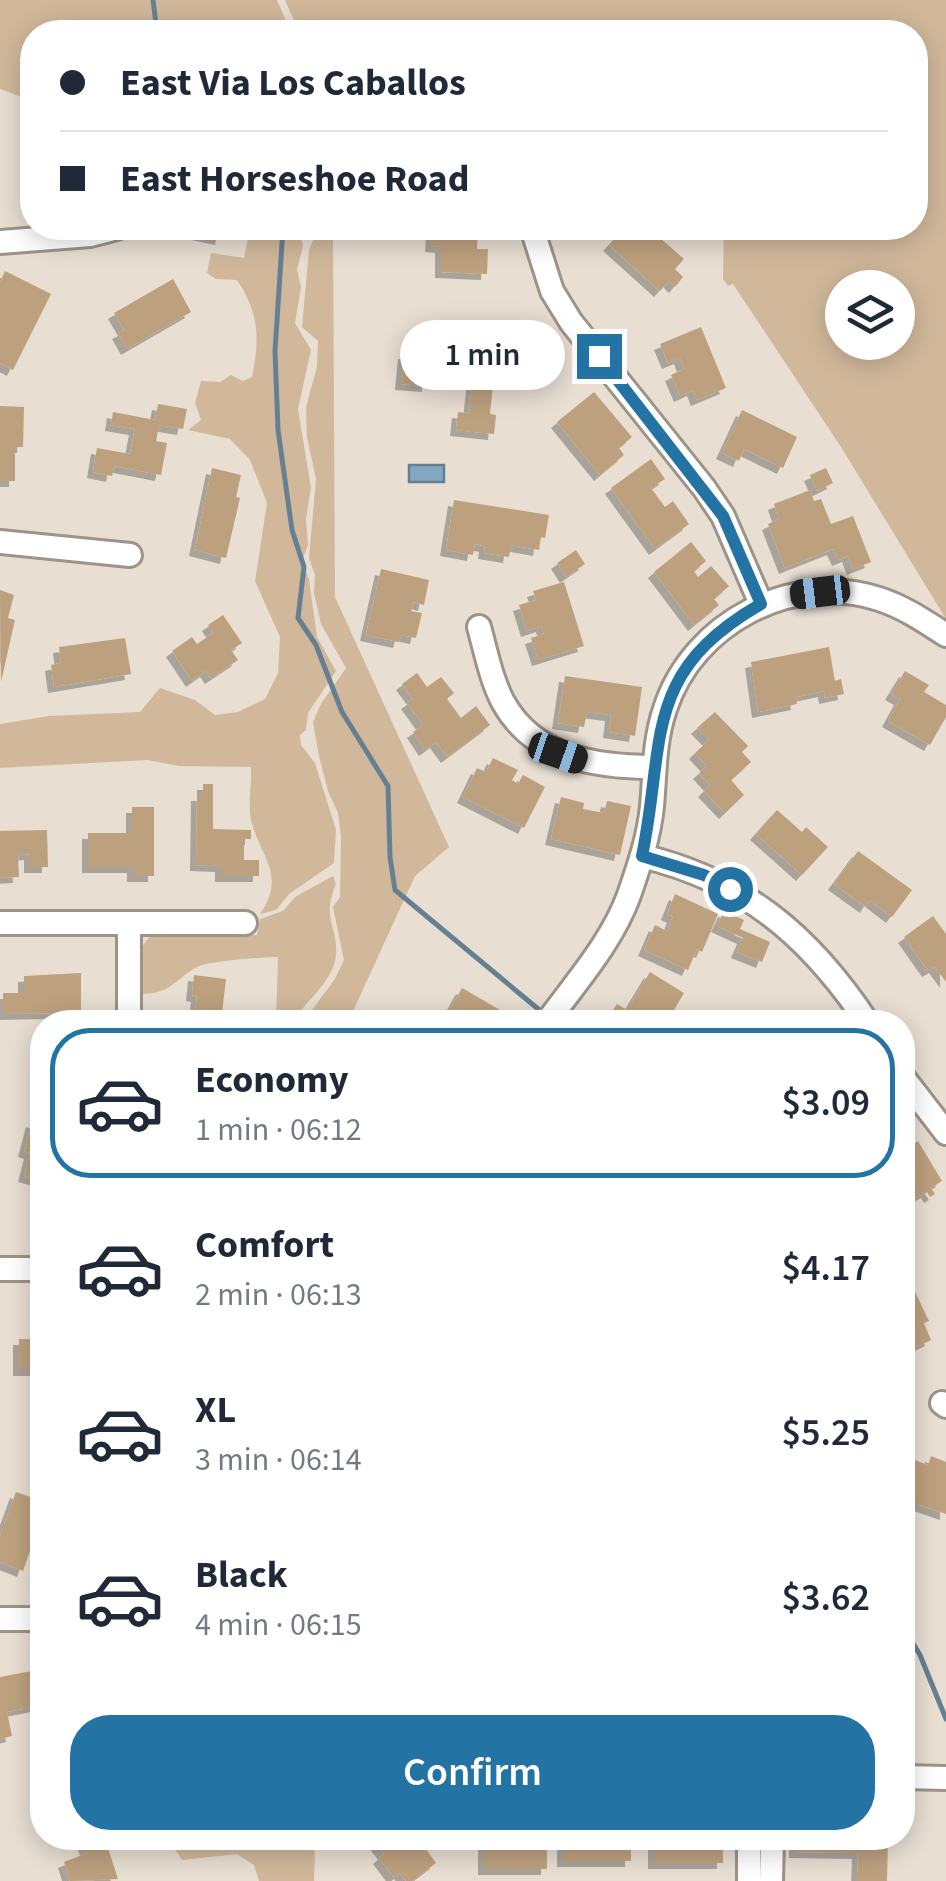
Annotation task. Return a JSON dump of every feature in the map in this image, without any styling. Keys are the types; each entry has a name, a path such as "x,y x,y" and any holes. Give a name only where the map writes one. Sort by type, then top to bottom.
{"street":[{"path":"0,242 26,240"},
{"path":"536,240 552,291 571,322 723,516 761,604"},
{"path":"0,542 130,555"},
{"path":"555,1010 616,923 642,856 652,809 658,736 666,705 685,668 714,635 761,604 791,596 847,593 876,598 907,610 946,636"},
{"path":"479,627 504,704 539,742 558,753 594,764 654,768"},
{"path":"642,856 704,875 756,903 788,927 837,980 858,1010"},
{"path":"0,923 245,924"},
{"path":"128,1010 129,924"},
{"path":"915,1099 946,1133"},
{"path":"0,1269 30,1270"},
{"path":"0,1619 30,1619"},
{"path":"915,1777 946,1778"},
{"path":"752,1850 760,1878"},
{"path":"760,1878 768,1850"}],"shaded area":[{"path":"0,0 277,0 286,20 20,20 20,95 0,89"},
{"path":"285,0 946,0 946,619 841,447 733,284 728,286 723,279 724,240 928,240 928,20 294,20"},
{"path":"248,240 302,240 297,270 301,287 295,323 311,350 298,409 311,488 306,519 308,545 302,561 309,579 317,637 336,671 308,713 306,730 300,735 301,745 315,763 336,830 334,863 289,894 276,910 260,914 268,901 272,878 251,817 251,767 179,766 147,760 0,768 0,724 49,716 140,712 160,688 195,700 215,715 238,712 265,699 278,673 280,637 255,581 267,503 250,460 230,439 188,430 201,420 195,403 201,381 220,382 231,375 243,381 252,377 257,338 250,304 237,280 216,279 207,273 211,253 244,258"},
{"path":"313,240 333,240 335,597 449,847 415,876 354,1010 312,1010 344,960 333,907 340,897 341,836 313,722 346,668 321,624 309,558 316,479 307,437 306,407 317,367 318,341 302,327"},
{"path":"333,876 336,884 330,914 336,945 334,964 325,982 301,1010 276,1010 278,957 203,965 165,989 139,994 140,953 154,934 257,935 260,919 283,911 295,897"},
{"path":"176,1850 314,1850 314,1881 259,1881 254,1865 237,1854 182,1860"}],"water":[{"path":"409,465 444,465 444,482 409,482"}],"building":[{"path":"431,240 477,240 477,249 488,249 487,274 441,272 441,247 431,246"},
{"path":"614,240 663,240 684,259 675,269 683,277 675,287 669,281 660,291 609,245"},
{"path":"5,271 51,294 13,370 0,363 0,282"},
{"path":"173,279 191,312 127,349 118,333 124,330 114,313"},
{"path":"434,321 453,323 451,344 497,349 490,414 496,415 494,434 456,430 458,412 469,413 472,384 428,379 428,386 401,384 404,353 414,354 416,338 433,340"},
{"path":"701,327 726,388 697,400 693,390 680,396 671,375 684,369 680,358 668,363 660,344"},
{"path":"594,392 632,437 619,448 624,455 600,475 557,422"},
{"path":"158,404 187,409 183,429 159,425 156,441 167,443 161,475 114,466 112,476 93,472 97,448 130,454 135,429 111,425 113,412 155,420"},
{"path":"0,406 24,407 23,447 15,447 15,481 0,481"},
{"path":"742,410 797,437 783,468 744,449 739,461 722,453"},
{"path":"651,459 665,479 651,488 665,507 673,501 689,524 655,549 611,488"},
{"path":"212,468 241,475 236,497 240,498 226,558 195,550"},
{"path":"826,468 833,483 817,491 810,475"},
{"path":"810,490 814,501 821,499 831,524 853,516 871,562 853,569 848,556 838,560 833,549 785,568 768,524 779,519 774,504"},
{"path":"454,500 549,515 539,550 511,545 509,557 484,553 485,546 475,544 473,555 446,550"},
{"path":"691,542 706,561 694,571 698,577 711,566 729,586 714,599 719,605 694,625 654,572"},
{"path":"576,550 585,564 566,577 557,563"},
{"path":"381,569 429,580 424,605 413,602 411,611 422,613 416,638 401,635 399,642 366,635"},
{"path":"564,582 584,646 538,660 531,638 544,634 542,626 527,631 519,605 536,600 533,591"},
{"path":"0,590 14,595 8,618 15,620 1,682"},
{"path":"223,615 242,643 231,650 238,660 211,678 206,671 192,681 172,651 192,637 197,644 213,633 208,625"},
{"path":"125,638 131,674 54,687 51,665 61,663 59,647"},
{"path":"829,647 835,681 841,679 844,694 825,698 824,691 796,697 797,704 758,712 751,662"},
{"path":"905,671 929,685 924,692 946,705 946,717 930,745 888,721 900,699 891,694"},
{"path":"417,673 427,687 441,677 454,693 447,699 461,718 476,706 490,725 447,757 436,742 425,750 413,732 423,725 407,703 413,699 402,684"},
{"path":"565,676 642,687 635,736 609,732 611,715 587,712 584,727 558,723"},
{"path":"715,712 748,746 742,752 751,762 731,780 744,795 725,813 704,791 710,785 699,773 707,766 695,753 709,740 697,728"},
{"path":"493,758 518,770 512,780 518,784 523,775 545,787 524,828 463,797 477,768 486,772"},
{"path":"203,784 213,784 213,829 251,830 251,839 244,839 244,860 259,860 259,876 221,876 221,866 196,865 197,795 203,795"},
{"path":"561,797 584,803 583,809 604,813 607,801 631,806 620,855 551,839"},
{"path":"132,807 154,807 154,876 133,876 133,867 88,867 88,833 132,833"},
{"path":"777,810 802,832 806,827 828,847 802,875 756,834"},
{"path":"47,830 48,867 30,867 30,854 18,855 19,877 0,878 0,831"},
{"path":"858,851 912,890 892,917 870,900 866,907 834,884"},
{"path":"675,894 718,914 702,952 697,949 688,970 644,950 655,925 667,931 673,917 667,914"},
{"path":"724,911 744,920 740,929 770,942 762,962 737,952 743,938 717,926"},
{"path":"933,916 946,934 946,982 935,967 928,971 904,937"},
{"path":"650,972 684,993 674,1010 627,1010"},
{"path":"81,973 81,1010 3,1014 3,993 24,993 24,976"},
{"path":"194,975 226,979 222,1010 195,1010 197,996 192,995"},
{"path":"462,988 500,1010 450,1010"},
{"path":"30,1128 30,1153 24,1151"},
{"path":"918,1141 942,1181 931,1188 935,1194 930,1197 927,1192 915,1199"},
{"path":"30,1153 30,1178 24,1176"},
{"path":"915,1292 929,1321 924,1323 931,1340 915,1348"},
{"path":"19,1339 30,1339 30,1370 19,1370"},
{"path":"931,1456 946,1462 946,1514 915,1503 915,1460 928,1465"},
{"path":"16,1492 30,1497 30,1551 23,1571 0,1562 0,1536"},
{"path":"30,1671 30,1707 7,1712 12,1736 0,1739 0,1677"},
{"path":"86,1850 109,1850 118,1879 70,1881 64,1862 87,1853"},
{"path":"381,1850 427,1850 436,1863 412,1881 406,1881 400,1873 394,1878 379,1858 384,1854"},
{"path":"484,1850 547,1850 547,1869 484,1869"},
{"path":"563,1850 631,1850 631,1861 563,1861"},
{"path":"654,1850 723,1850 723,1863 654,1863"},
{"path":"888,1850 887,1881 857,1881 858,1853 795,1852"}],"waterway":[{"path":"153,0 156,20"},
{"path":"282,240 275,351 278,430 292,530 304,567 298,618 316,645 342,712 388,786 395,890 539,1010"},
{"path":"915,1647 946,1719"}],"route":[{"path":"599,356 723,516 761,604 726,625 700,649 666,705 658,736 652,809 642,856 704,875 730,889"}]}
